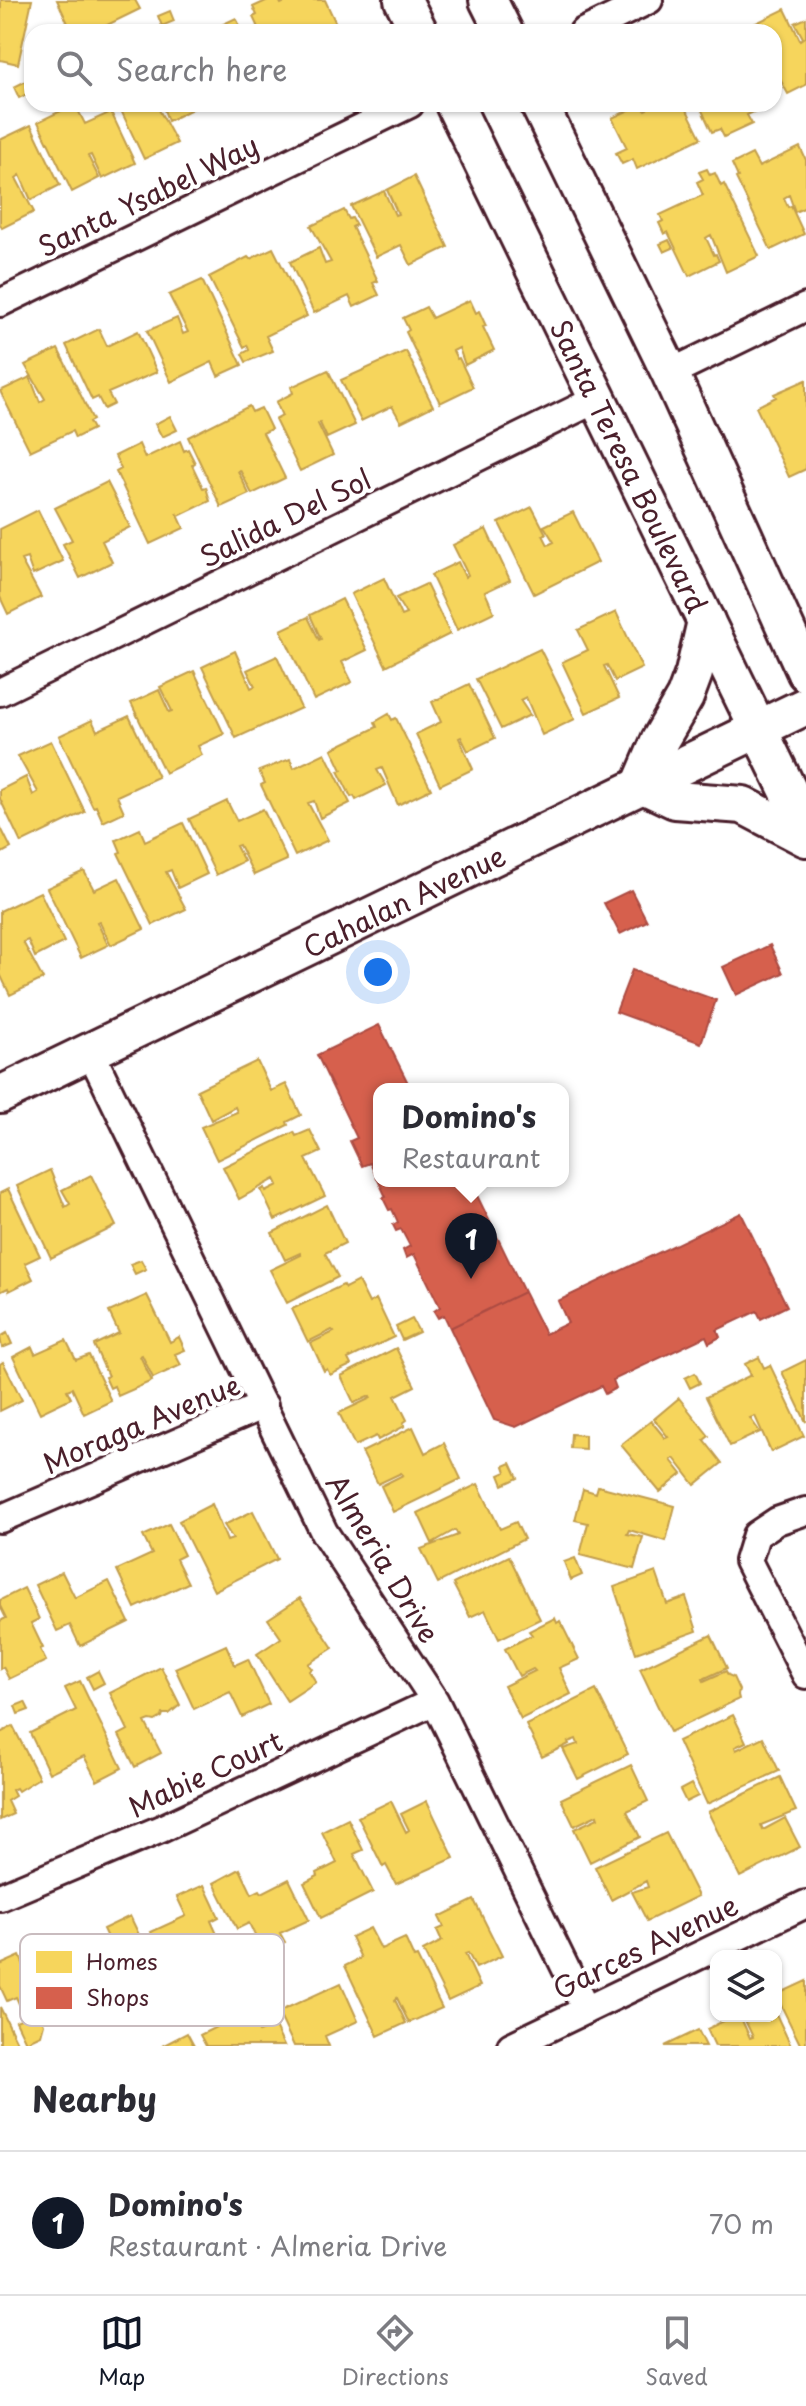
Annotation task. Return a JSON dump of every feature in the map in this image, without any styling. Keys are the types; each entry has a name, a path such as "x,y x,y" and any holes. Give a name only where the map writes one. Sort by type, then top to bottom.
{"main road":[{"path":"403,0 415,24"},
{"path":"488,0 500,24"},
{"name":"Santa Teresa Boulevard","path":"458,112 806,827"},
{"path":"543,112 670,373 790,608 806,673"},
{"path":"706,621 685,697 660,740 641,784 675,800 743,805 806,838"},
{"name":"Cahalan Avenue","path":"0,1095 806,706"}],"street":[{"path":"600,24 649,0"},
{"name":"Santa Ysabel Way","path":"0,303 394,112"},
{"path":"670,373 806,307"},
{"name":"Salida Del Sol","path":"0,692 597,399"},
{"name":"Almeria Drive","path":"90,1051 324,1532 435,1701 586,2010"},
{"name":"Moraga Avenue","path":"0,1519 264,1405"},
{"path":"806,1511 777,1521 756,1535 748,1561 806,1675"},
{"name":"Mabie Court","path":"0,1897 161,1829 435,1701"},
{"name":"Garces Avenue","path":"511,2046 806,1904"}],"building: Homes":[{"path":"1,0 32,0 27,24 24,24 18,64 0,60"},
{"path":"57,0 135,0 140,9 109,24 68,24"},
{"path":"268,0 279,0 281,4 289,0 325,0 336,24 256,24 253,17 257,15 253,7"},
{"path":"785,9 800,40 803,38 795,23 806,18 806,85 788,94 782,83 782,24 754,24"},
{"path":"170,11 174,21 161,24 158,16"},
{"path":"236,18 239,24 223,24"},
{"path":"24,82 24,96 19,98 14,87"},
{"path":"59,112 79,112 85,124 111,112 135,163 102,179 91,155 88,156 99,178 72,192 38,122"},
{"path":"122,112 160,112 177,143 144,159"},
{"path":"165,112 186,112 168,121"},
{"path":"625,112 688,112 701,138 637,169 633,159 622,164 616,153 627,148 612,118"},
{"path":"703,112 754,112 747,115 752,124 724,137 720,129 712,132"},
{"path":"31,125 60,185 31,200 20,175 16,178 34,212 2,228 0,140"},
{"path":"800,147 806,160 806,207 795,212 789,195 784,198 804,234 771,250 732,164 752,154 759,167"},
{"path":"707,169 710,175 715,173 721,186 724,184 759,256 726,272 711,235 706,238 719,261 689,276 668,232 664,234 659,223 663,221 660,215 703,195 697,182 703,179 699,172"},
{"path":"414,176 448,247 411,265 401,245 376,257 351,206 384,191 395,215 398,214 387,190"},
{"path":"344,210 356,225 352,227 378,281 373,283 379,295 354,307 349,296 314,313 290,262 319,248 325,264 331,262 311,226"},
{"path":"669,240 673,248 664,252 660,244"},
{"path":"273,248 307,316 266,336 273,351 246,362 242,354 249,350 247,345 244,347 209,277"},
{"path":"202,280 242,365 218,376 212,362 171,382 147,331 177,318 183,334 188,332 169,295"},
{"path":"470,300 476,313 479,311 494,350 465,365 459,348 453,351 473,387 440,403 406,332 409,330 403,318 426,307 432,318"},
{"path":"99,329 107,346 138,331 157,372 108,393 114,404 104,409 98,397 92,400 66,345"},
{"path":"58,349 93,420 89,422 93,429 75,438 72,431 30,451 0,391 30,377 40,402 45,399 25,365"},
{"path":"406,351 433,406 401,422 392,406 361,421 341,380"},
{"path":"328,370 355,425 327,438 318,424 333,455 300,471 275,420 282,416 276,402 293,393 291,387"},
{"path":"806,380 806,469 789,477 756,407 776,397 774,394"},
{"path":"249,406 252,412 261,408 271,429 263,433 285,478 252,494 240,470 249,494 221,507 188,437"},
{"path":"170,416 177,430 162,437 155,424"},
{"path":"180,441 195,463 192,465 203,488 206,487 210,501 179,516 177,513 184,528 150,544 116,472 121,469 115,456 139,444 145,458"},
{"path":"107,482 130,527 102,541 112,562 80,578 63,544 72,540 55,508"},
{"path":"532,507 546,534 543,535 548,545 554,542 544,526 573,512 598,562 534,594 499,523"},
{"path":"38,510 63,561 33,575 27,558 21,560 41,597 8,614 0,597 0,529"},
{"path":"486,529 510,580 485,592 494,612 457,630 431,575 458,562 465,577 468,575 453,545"},
{"path":"384,578 401,616 406,614 396,598 426,584 450,634 386,666 351,594"},
{"path":"342,599 367,650 342,662 352,682 314,700 281,630 308,617 321,639 310,615"},
{"path":"616,612 642,668 615,681 607,665 604,666 619,698 586,713 562,662 588,650 578,630"},
{"path":"540,649 575,719 542,735 526,697 520,700 530,715 501,729 476,679"},
{"path":"235,651 251,688 255,686 247,670 277,656 301,708 236,738 202,667"},
{"path":"194,671 224,734 198,746 202,755 165,773 131,703 159,690 169,712 172,711 160,687"},
{"path":"469,684 495,738 468,751 459,738 473,769 440,785 416,734 441,722 432,702"},
{"path":"389,714 392,720 396,718 431,789 398,805 382,768 377,770 386,785 356,800 354,796 351,797 338,771 342,770 332,749 377,727 375,722"},
{"path":"129,716 158,777 117,796 124,812 103,822 59,736 92,720 97,731"},
{"path":"51,741 85,812 21,843 0,799 0,790 26,777 33,795 38,792 18,756"},
{"path":"325,753 350,803 320,818 314,801 308,803 328,840 295,856 261,785 265,783 259,771 290,759 294,768"},
{"path":"227,801 237,821 263,809 287,860 254,875 239,845 236,846 244,861 216,875 189,819"},
{"path":"183,823 207,874 178,888 171,870 166,872 186,909 153,925 118,853 121,852 116,840 140,829 145,841"},
{"path":"0,826 11,848 0,854"},
{"path":"84,871 94,890 119,878 144,929 111,945 99,921 108,945 81,958 47,888"},
{"path":"40,892 64,942 35,957 28,940 23,942 43,979 10,995 0,974 0,911"},
{"path":"257,1061 271,1091 286,1084 301,1115 287,1122 288,1125 217,1160 201,1127 237,1112 235,1107 211,1120 197,1090"},
{"path":"310,1130 321,1152 306,1159 325,1196 275,1220 261,1190 278,1185 275,1179 239,1199 223,1167 294,1132 296,1136"},
{"path":"50,1170 65,1207 70,1204 62,1190 91,1175 116,1226 51,1258 17,1186"},
{"path":"8,1189 40,1256 25,1263 33,1279 0,1292 0,1193"},
{"path":"327,1205 345,1243 325,1253 338,1277 287,1303 270,1270 301,1255 285,1260 272,1233"},
{"path":"141,1260 146,1269 135,1274 130,1264"},
{"path":"358,1281 369,1303 376,1299 394,1337 348,1359 351,1365 330,1375 327,1369 324,1371 311,1343 334,1332 332,1330 308,1342 292,1309"},
{"path":"147,1295 170,1342 179,1337 185,1350 175,1354 181,1365 153,1378 142,1355 152,1381 118,1396 114,1386 110,1388 94,1345 119,1333 109,1312"},
{"path":"412,1319 419,1332 402,1340 396,1327"},
{"path":"7,1333 12,1344 2,1348 0,1337"},
{"path":"66,1340 76,1360 89,1355 111,1401 84,1414 72,1388 67,1390 71,1398 40,1413 13,1357 32,1347 35,1354"},
{"path":"396,1348 415,1386 395,1396 407,1420 403,1423 405,1426 378,1440 376,1436 355,1446 339,1413 371,1398 354,1403 341,1376"},
{"path":"759,1357 764,1368 770,1365 804,1436 771,1452 755,1416 750,1418 760,1432 730,1446 706,1397 751,1375 745,1364"},
{"path":"806,1360 806,1422 782,1372"},
{"path":"3,1362 22,1400 0,1411 0,1364"},
{"path":"695,1373 700,1383 690,1388 685,1378"},
{"path":"679,1398 709,1436 704,1440 722,1463 695,1485 674,1458 671,1460 682,1474 660,1492 621,1445 651,1421 665,1438 668,1437 654,1419"},
{"path":"413,1427 425,1453 444,1443 461,1479 393,1512 381,1486 403,1475 401,1473 378,1484 362,1452"},
{"path":"571,1434 585,1435 585,1449 570,1448"},
{"path":"511,1463 518,1478 503,1485 499,1475 506,1472 504,1466"},
{"path":"478,1484 500,1529 516,1522 524,1539 438,1583 421,1549 458,1535 455,1530 432,1543 418,1513"},
{"path":"598,1486 675,1506 666,1541 629,1530 627,1534 643,1537 634,1569 580,1555 588,1523 575,1520 583,1489 596,1493"},
{"path":"212,1504 227,1541 233,1539 224,1525 253,1511 277,1559 214,1591 179,1521"},
{"path":"169,1524 184,1555 176,1559 188,1583 135,1608 117,1570 152,1554 143,1536"},
{"path":"509,1556 540,1619 499,1639 485,1610 470,1617 453,1584"},
{"path":"575,1558 582,1575 571,1580 564,1562"},
{"path":"62,1572 75,1598 109,1581 129,1622 80,1646 70,1625 57,1631 35,1585"},
{"path":"656,1572 667,1604 686,1597 697,1631 636,1653 614,1587"},
{"path":"24,1588 39,1619 31,1623 46,1661 9,1679 3,1667 0,1669 0,1621 6,1618 0,1600"},
{"path":"300,1598 333,1648 308,1664 316,1682 287,1701 257,1654 281,1638 268,1619"},
{"path":"555,1618 557,1623 560,1621 579,1659 559,1668 571,1694 521,1719 504,1686 535,1671 533,1669 519,1676 505,1649 532,1635 529,1631"},
{"path":"711,1635 727,1668 703,1679 726,1671 733,1677 739,1699 670,1732 640,1669"},
{"path":"226,1645 235,1665 248,1659 269,1704 242,1717 230,1692 194,1709 175,1668"},
{"path":"161,1667 180,1705 155,1721 145,1722 161,1753 135,1767 119,1735 128,1730 110,1693"},
{"path":"98,1671 104,1683 93,1689 87,1677"},
{"path":"80,1681 122,1768 97,1781 84,1756 49,1773 30,1733 76,1710 65,1688"},
{"path":"596,1690 628,1754 578,1779 563,1749 578,1744 576,1739 542,1757 526,1725"},
{"path":"25,1702 29,1710 18,1714 15,1706"},
{"path":"733,1715 746,1742 735,1747 736,1750 763,1737 779,1771 707,1804 678,1741"},
{"path":"13,1726 39,1778 18,1791 16,1788 12,1790 15,1796 7,1801 13,1814 0,1820 0,1733"},
{"path":"631,1765 648,1801 627,1811 640,1837 590,1862 574,1829 598,1818 597,1815 574,1826 561,1799"},
{"path":"780,1777 796,1811 761,1825 763,1830 785,1818 800,1847 740,1877 708,1812"},
{"path":"691,1784 698,1796 686,1802 680,1790"},
{"path":"391,1801 406,1832 409,1830 401,1814 427,1801 454,1858 396,1884 386,1865 383,1867 358,1817"},
{"path":"348,1819 363,1850 354,1854 373,1892 321,1918 304,1883 337,1863 322,1832"},
{"path":"666,1833 698,1896 647,1921 632,1892 648,1887 646,1881 611,1900 595,1867"},
{"path":"240,1869 252,1894 260,1890 262,1893 289,1879 309,1920 281,1934 254,1934 249,1923 237,1929 214,1883"},
{"path":"204,1885 219,1917 211,1921 217,1934 152,1934 186,1916 177,1897"},
{"path":"474,1900 502,1956 476,1968 468,1953 465,1954 480,1986 448,2001 423,1951 442,1941 437,1930 444,1927 439,1917"},
{"path":"130,1916 139,1934 105,1934 103,1929"},
{"path":"370,1928 381,1949 405,1938 442,2008 409,2023 397,1998 395,2000 406,2023 378,2036 345,1966 361,1958 351,1937"},
{"path":"20,1956 20,2006 16,1997 7,2001 0,1986 0,1965"},
{"path":"806,1981 806,2046 801,2046 782,2007 782,1992"},
{"path":"341,1983 358,2021 325,2036 329,2046 294,2046 284,2025 284,2009"},
{"path":"0,2007 19,2046 0,2046"},
{"path":"20,2019 20,2026 43,2026 41,2035 26,2042 16,2021"},
{"path":"722,2022 743,2022 750,2038 753,2037 746,2022 780,2022 791,2046 715,2046 707,2029"},
{"path":"218,2026 256,2026 259,2032 274,2026 284,2046 206,2046 200,2035"},
{"path":"698,2030 706,2046 665,2046"},
{"path":"187,2033 194,2046 162,2046"}],"building: Shops":[{"path":"631,890 647,921 620,934 604,903"},
{"path":"770,945 783,973 736,995 723,967"},
{"path":"632,970 716,1000 701,1043 616,1012"},
{"path":"379,1025 408,1083 373,1083 373,1169 370,1163 362,1166 350,1141 357,1138 317,1055"},
{"path":"381,1187 473,1187 524,1292 450,1328 444,1315 438,1318 434,1311 440,1307 414,1254 406,1258 403,1250 410,1246 401,1229 396,1231 393,1225 398,1222 383,1198 386,1197"},
{"path":"741,1213 787,1306 761,1319 757,1311 717,1330 720,1337 709,1343 706,1336 613,1380 616,1388 605,1394 601,1386 516,1427 494,1420 450,1328 524,1292 545,1334 568,1323 558,1301"}],"place":[{"name":"Domino's","path":"471,1279"}]}
